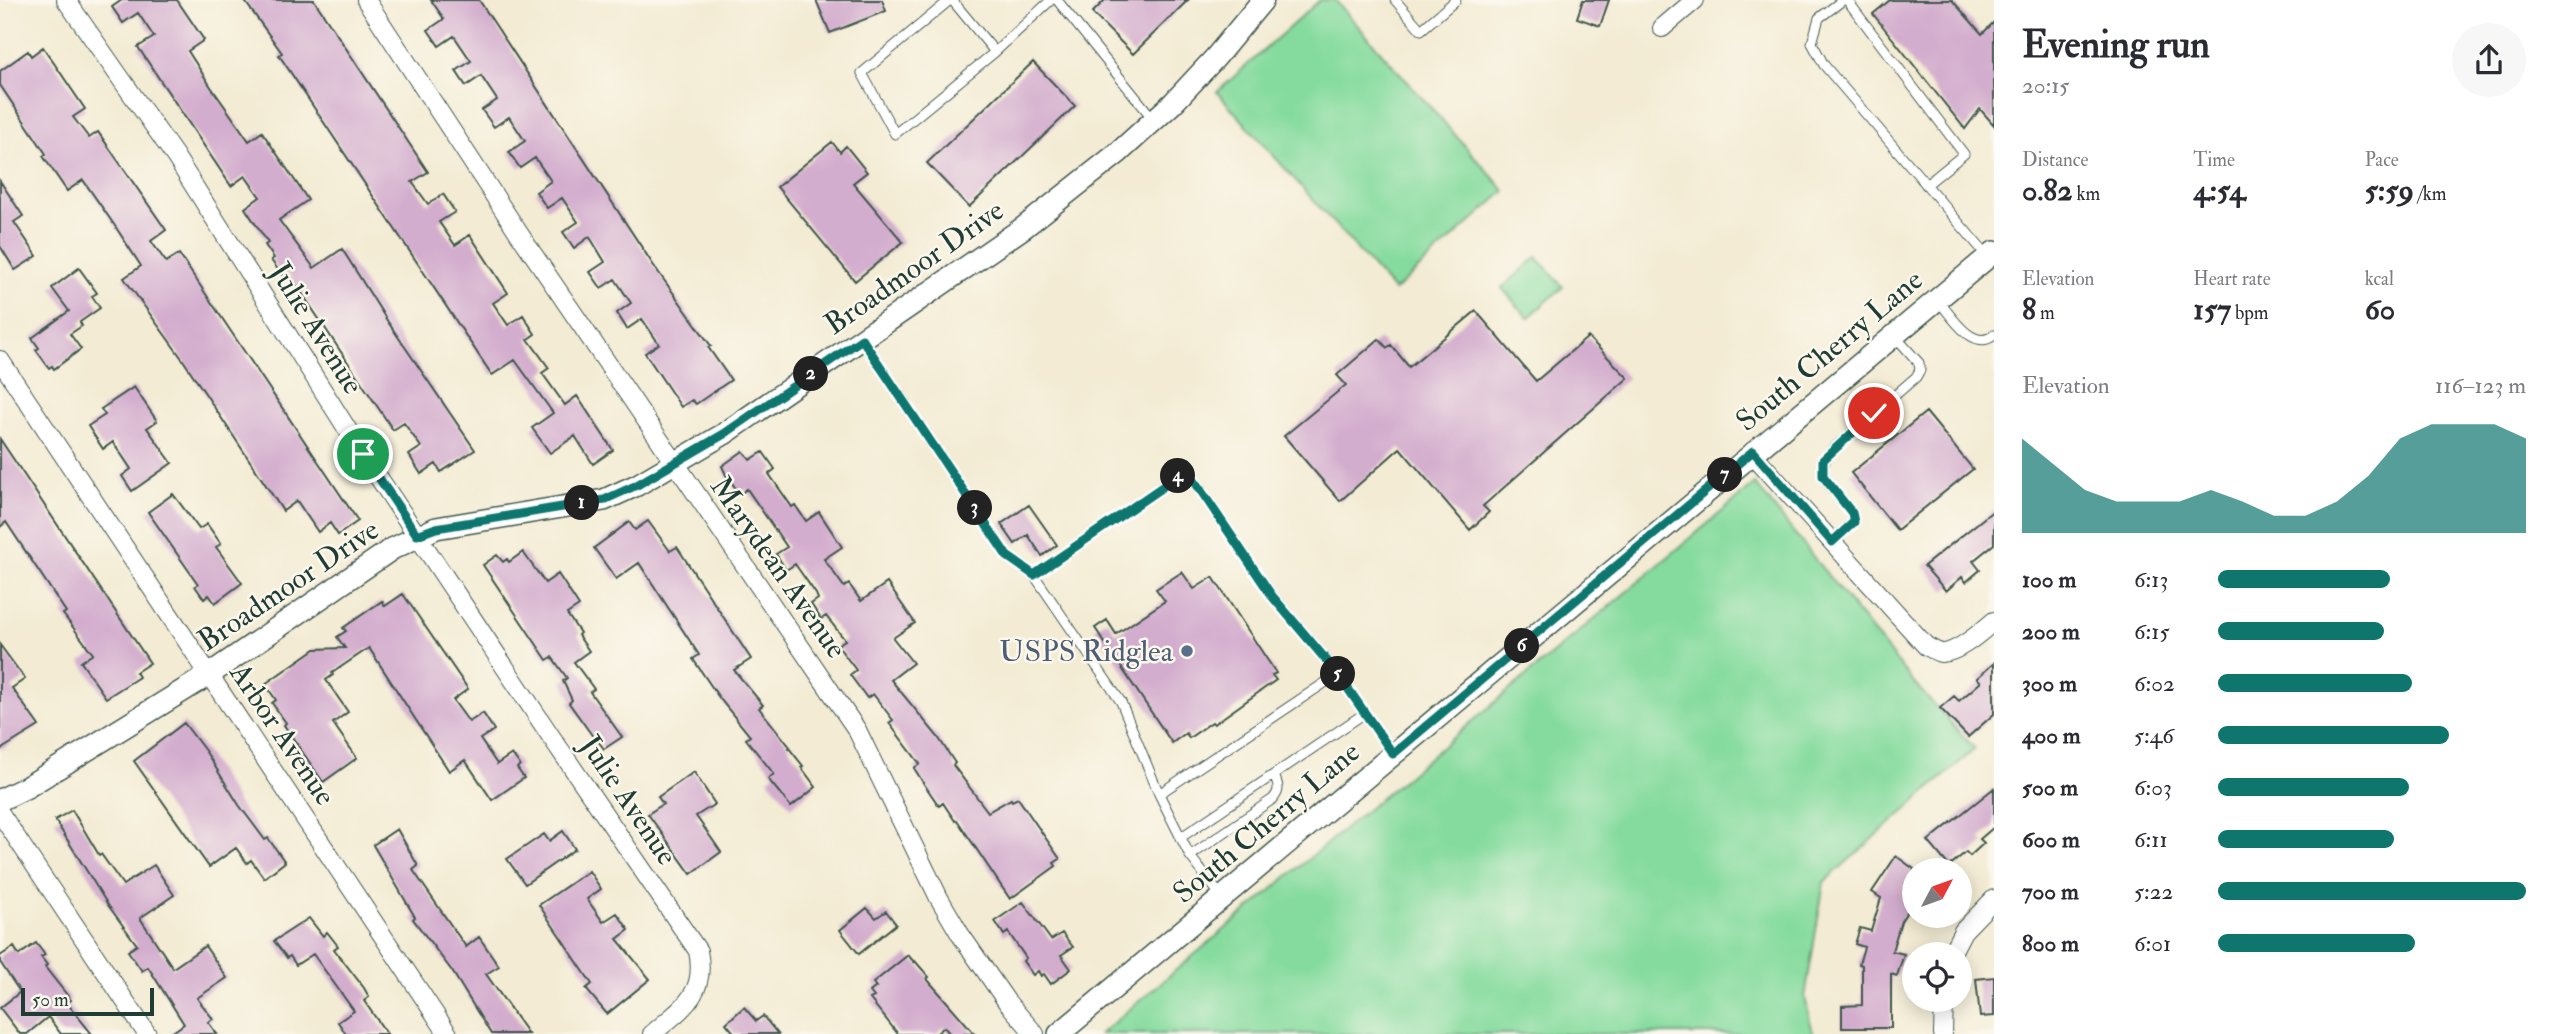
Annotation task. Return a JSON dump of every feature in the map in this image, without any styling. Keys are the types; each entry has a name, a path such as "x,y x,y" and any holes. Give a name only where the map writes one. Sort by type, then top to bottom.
{"street":[{"name":"Julie Avenue","path":"65,0 174,156 363,454 698,951 702,968 698,988 688,1004 652,1034"},
{"name":"Marydean Avenue","path":"366,0 520,235 857,730 939,898 960,934 1007,1002 1035,1034"},
{"name":"Broadmoor Drive","path":"0,800 27,787 210,674 392,549 417,535 436,528 604,500 637,485 724,434 1023,228 1118,153 1215,58 1263,0"},
{"path":"1662,29 1695,0"},
{"name":"South Cherry Lane","path":"1059,1034 1991,254"},
{"name":"Arbor Avenue","path":"0,360 448,1034"},
{"path":"1753,451 1926,646 1938,653 1946,653 1970,641 1994,621"},
{"path":"0,813 148,1034"},
{"path":"1957,942 1963,931 1994,899"},
{"path":"1943,1034 1944,1012"}],"lane":[{"path":"995,52 951,0 862,73 895,134 995,52 1051,0"},
{"path":"1057,0 1154,120"},
{"path":"1395,0 1421,30 1456,0"},
{"path":"1926,185 1964,154 1845,0 1819,18 1812,43 1824,65 1926,185 1991,254"},
{"path":"1937,299 1970,337 1979,341 1989,340 1994,335"},
{"path":"1832,542 1854,522 1852,513 1823,476 1823,460 1916,377 1920,370 1919,363 1894,335"},
{"path":"862,339 1007,556 1034,575 1121,702 1180,838 1222,898"},
{"path":"1034,575 1187,470 1272,596 1338,674 1393,754"},
{"path":"1159,794 1338,674"},
{"path":"1180,838 1365,713"},
{"path":"1191,856 1273,799 1278,793 1278,785 1273,775"}],"green space":[{"path":"1320,0 1335,0 1505,191 1394,291 1217,92"},
{"path":"1537,257 1563,287 1528,318 1502,288"},
{"path":"1755,484 1913,682 1975,749 1824,882 1805,997 1813,1034 1100,1034"}],"building":[{"path":"122,0 177,0 204,40 188,51 211,87 249,141 262,132 308,200 279,220 314,268 342,249 475,450 441,472 436,464 421,474 409,455 421,447 404,423 393,430 287,271 282,275 271,260 274,258 265,245 268,243 245,208 260,197 245,176 231,186 138,47 154,37 138,13 123,23 112,7"},
{"path":"244,0 314,0 428,172 412,182 428,204 443,194 455,212 439,222 455,245 470,235 508,293 493,303 508,325 523,315 535,334 528,339 549,368 542,373 565,405 577,396 613,450 593,464 575,436 550,453 532,428 553,413 515,360 492,375 279,55 282,53"},
{"path":"431,0 479,0 654,266 711,346 708,347 731,380 696,404 692,400 681,407 645,353 659,344 642,319 627,329 617,313 631,303 615,279 601,288 590,272 605,262 591,239 589,237 574,248 563,232 578,222 562,198 547,208 536,192 551,181 535,158 520,168 509,152 525,141 509,117 494,127 482,110 497,100 481,76 466,86 456,71 471,61 454,36 439,46 428,30 444,19"},
{"path":"816,0 882,0 886,11 830,33"},
{"path":"1105,0 1188,0 1133,54 1092,13"},
{"path":"1583,0 1609,0 1600,26 1577,18"},
{"path":"1890,0 1952,0 1982,34 1994,22 1994,125 1980,109 1965,129 1873,14"},
{"path":"43,47 85,109 73,117 89,138 98,132 166,230 151,241 166,262 179,254 358,521 338,535 330,523 318,532 297,501 283,511 183,360 124,278 141,266 115,226 83,180 67,191 0,85 0,71 28,51 31,56"},
{"path":"1033,62 1075,106 969,207 927,163"},
{"path":"832,142 840,152 846,146 867,172 853,183 903,242 855,281 777,187"},
{"path":"0,181 23,216 14,222 37,256 15,270 0,246"},
{"path":"79,268 97,293 92,296 100,308 80,322 82,326 70,334 81,349 54,369 52,366 49,368 36,350 39,348 32,338 69,311 52,288"},
{"path":"1476,311 1536,381 1588,337 1628,378 1483,506 1489,512 1470,530 1400,448 1340,501 1284,436 1346,385 1337,375 1379,339 1387,348 1391,345 1409,367"},
{"path":"134,387 157,421 147,428 172,463 132,491 122,476 131,469 113,442 103,449 88,426 105,415 101,409"},
{"path":"1926,412 1973,469 1897,530 1851,473"},
{"path":"0,439 150,663 136,672 139,677 106,698 81,662 93,654 63,614 66,612 6,522 0,527"},
{"path":"743,451 750,460 763,452 775,469 769,474 792,507 795,505 806,521 819,512 842,547 824,559 844,587 849,584 861,601 887,583 915,623 893,638 913,663 891,680 938,737 955,763 953,765 988,812 1018,798 1060,859 1054,863 1056,866 1010,899 957,820 955,821 943,803 939,806 924,784 914,768 920,764 889,723 893,720 873,694 867,698 850,675 856,670 837,645 845,640 826,616 821,619 811,604 818,599 816,594 795,564 786,570 776,554 787,547 747,489 740,494 726,475 722,466"},
{"path":"173,494 199,529 207,524 221,544 216,547 242,583 215,603 209,595 204,599 195,586 198,584 148,512"},
{"path":"1029,505 1057,545 1042,556 1028,535 1015,544 1001,524"},
{"path":"1994,510 1994,544 1973,561 1980,570 1966,582 1962,577 1946,591 1924,566"},
{"path":"648,521 670,551 677,547 751,659 734,670 763,705 759,708 790,747 816,787 791,807 768,779 774,774 746,739 750,736 693,659 699,655 639,563 616,579 594,548 629,522 635,530"},
{"path":"523,552 545,583 558,574 579,606 567,614 589,651 574,662 594,689 590,692 622,737 604,749 569,703 572,700 563,681 567,678 552,657 547,660 483,565 497,555 503,562 507,559 509,562"},
{"path":"1182,572 1194,589 1213,577 1276,673 1272,675 1276,680 1214,724 1212,722 1189,738 1186,733 1172,743 1095,628 1107,620 1116,634 1165,601 1156,589"},
{"path":"403,594 468,689 453,700 469,722 483,713 494,730 480,739 497,764 512,754 520,765 517,768 524,778 492,800 465,760 449,771 369,648 326,680 348,712 333,723 357,758 323,782 272,703 276,700 265,684 315,649 345,648 337,637 346,631 343,628 382,601 385,606"},
{"path":"0,645 25,679 12,688 39,726 0,750"},
{"path":"1994,663 1994,714 1968,737 1940,708 1954,696 1959,701 1981,682 1977,678"},
{"path":"184,723 206,752 239,805 285,862 264,878 251,860 247,863 236,848 209,867 134,761"},
{"path":"694,772 715,804 696,816 721,852 691,874 648,814 663,804 658,797"},
{"path":"1994,788 1994,827 1980,839 1984,843 1970,856 1966,852 1959,858 1942,858 1928,841"},
{"path":"72,810 99,855 101,854 123,885 154,865 174,895 140,918 173,968 205,946 227,978 197,998 213,1019 208,1022 217,1034 170,1034 184,1024 148,967 142,971 128,951 137,945 108,905 55,820"},
{"path":"397,829 418,866 413,870 466,947 479,937 499,966 486,974 528,1034 491,1034 452,971 413,919 415,917 373,845"},
{"path":"563,831 575,849 525,884 507,859 544,834 549,841"},
{"path":"1896,856 1902,860 1902,919 1892,951 1902,954 1902,960 1897,976 1891,974 1891,1028 1842,1028 1842,1006 1862,1005 1862,965 1859,964 1864,947 1855,944 1860,928 1871,931 1881,898 1872,892"},
{"path":"589,871 601,889 587,899 603,922 617,913 629,930 617,939 650,979 607,1014 586,989 592,984 539,905"},
{"path":"1023,902 1051,940 1062,933 1073,947 1061,955 1071,969 1051,984 1044,974 1041,976 1038,971 1033,975 1023,961 1026,958 1008,932 1004,935 995,921"},
{"path":"867,908 876,918 886,911 896,924 859,954 840,930"},
{"path":"309,918 323,936 327,932 338,946 334,949 364,988 369,997 364,1001 387,1034 346,1034 338,1022 354,1011 313,954 296,965 274,941"},
{"path":"36,943 45,955 41,957 47,965 45,967 71,1000 67,1003 92,1034 61,1034 48,1017 27,1034 20,1034 0,1008 20,992 0,962 0,956 14,947 19,955"},
{"path":"908,955 975,1034 950,1034 944,1027 936,1034 898,1034 870,999 874,997 870,992 876,987 873,983"},
{"path":"1994,977 1994,1016 1980,1017 1976,979"},
{"path":"744,1007 756,1021 763,1016 778,1034 735,1034 726,1023"}],"place":[{"name":"USPS Ridglea","path":"1187,651"}],"route":[{"path":"363,454 417,535 436,528 604,500 637,485 724,434 862,339 1007,556 1034,575 1187,470 1272,596 1338,674 1393,754 1753,451 1832,542 1854,522 1852,513 1823,476 1823,460 1874,413"}]}
